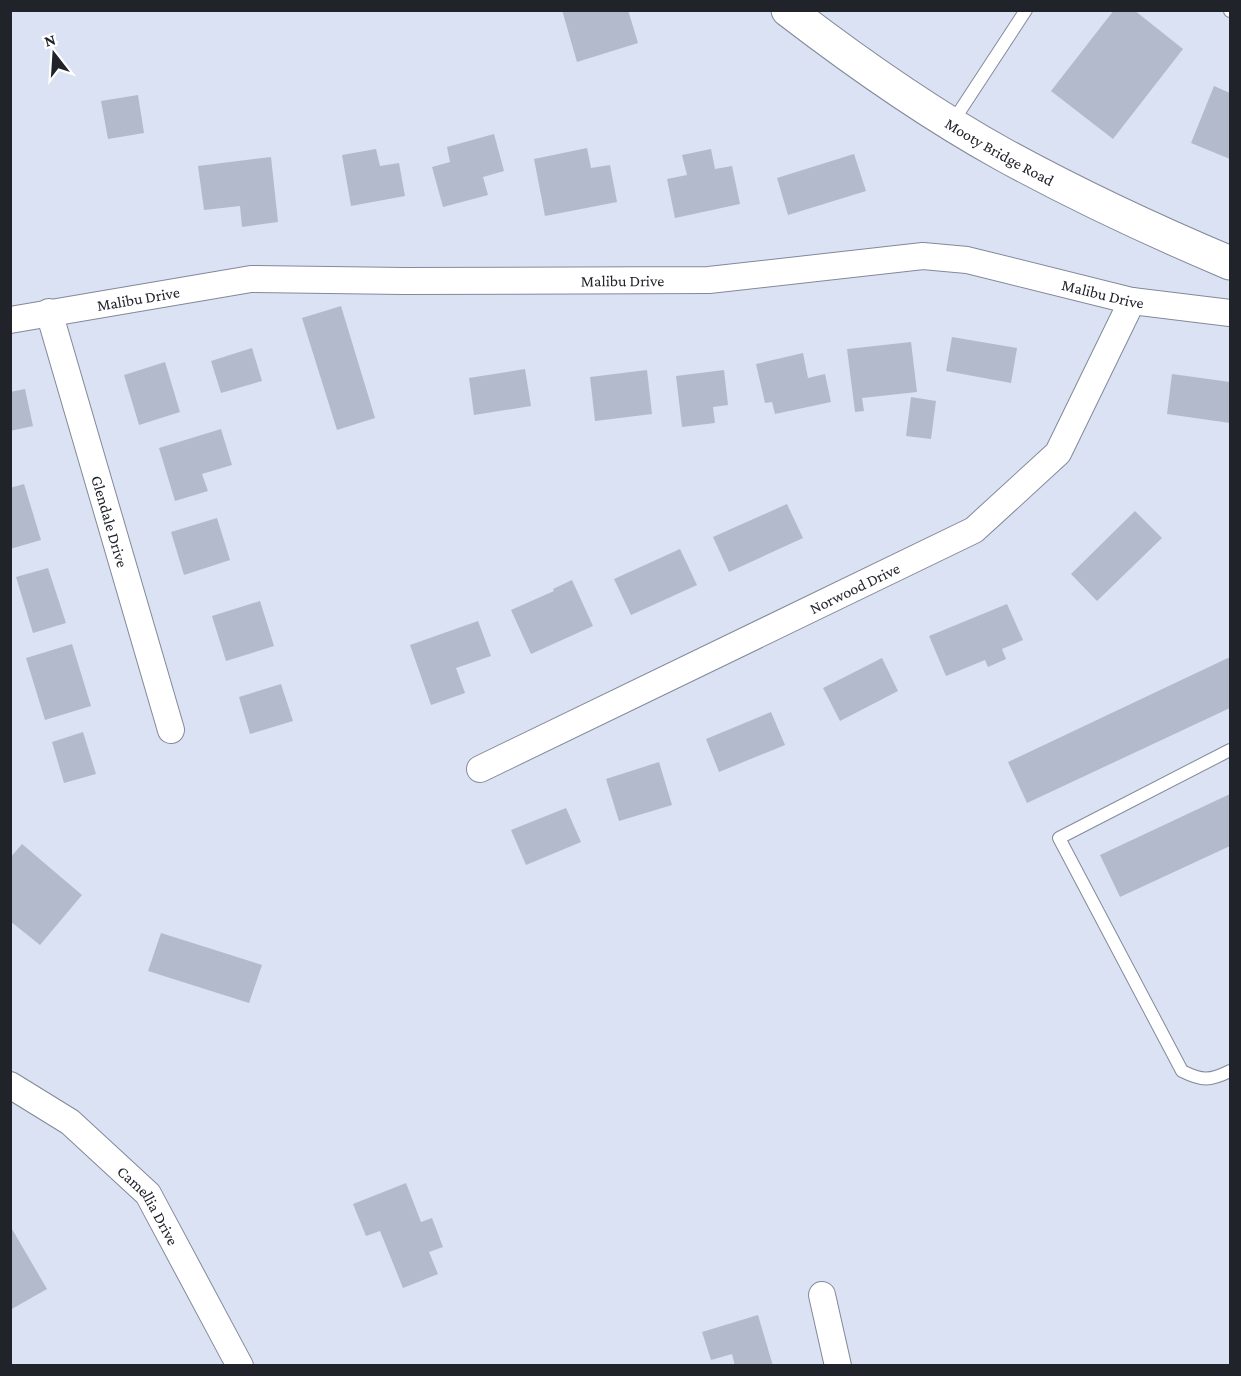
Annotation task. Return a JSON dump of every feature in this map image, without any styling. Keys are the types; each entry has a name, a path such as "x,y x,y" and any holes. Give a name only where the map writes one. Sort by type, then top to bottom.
{"main road":[{"name":"Mooty Bridge Road","path":"788,10 883,80 1004,155 1066,187 1230,263"}],"street":[{"name":"Malibu Drive","path":"10,320 251,279 709,280 923,256 967,260 1132,301 1230,313"},
{"name":"Norwood Drive","path":"480,769 974,530 1058,453 1132,301"},
{"name":"Glendale Drive","path":"49,312 171,730"},
{"name":"Camellia Drive","path":"10,1085 70,1122 148,1194 240,1365"},
{"path":"822,1295 838,1365"}],"lane":[{"path":"952,124 1026,10"},
{"path":"1230,750 1059,838 1182,1071 1198,1080 1218,1077 1230,1071"}],"building":[{"path":"562,10 628,10 638,43 577,62"},
{"path":"1114,10 1134,10 1183,49 1113,139 1051,91"},
{"path":"1214,86 1230,93 1230,159 1191,143"},
{"path":"138,95 144,133 108,139 101,101"},
{"path":"494,134 504,171 483,177 488,195 443,207 432,167 450,162 447,147"},
{"path":"587,148 591,168 610,165 617,202 545,216 534,159"},
{"path":"376,149 380,166 399,163 405,196 351,206 342,155"},
{"path":"711,149 715,169 732,166 740,204 675,218 667,179 687,175 682,155"},
{"path":"854,154 866,191 788,215 777,178"},
{"path":"271,157 278,222 242,227 240,206 204,210 198,166"},
{"path":"341,306 375,418 337,430 302,318"},
{"path":"952,337 1017,348 1011,383 946,371"},
{"path":"911,342 917,392 862,398 864,411 855,412 847,349"},
{"path":"252,348 262,381 221,393 211,361"},
{"path":"803,353 808,378 825,374 831,402 775,414 772,402 765,403 756,364"},
{"path":"165,362 180,412 139,425 124,375"},
{"path":"525,369 531,406 474,415 469,378"},
{"path":"647,370 652,414 595,421 590,377"},
{"path":"724,370 728,405 713,407 715,423 682,427 676,376"},
{"path":"1172,374 1230,382 1230,423 1167,414"},
{"path":"25,389 33,426 10,431 10,392"},
{"path":"911,397 936,401 931,439 906,436"},
{"path":"221,429 232,465 202,474 208,491 175,501 159,448"},
{"path":"24,484 41,540 10,549 10,488"},
{"path":"787,504 803,538 729,572 713,537"},
{"path":"1135,511 1162,538 1097,601 1071,574"},
{"path":"217,518 230,560 184,575 171,532"},
{"path":"680,549 697,585 631,615 614,579"},
{"path":"48,568 66,623 33,633 16,577"},
{"path":"572,580 593,626 531,654 511,610 554,591 553,589"},
{"path":"260,601 274,646 226,661 212,616"},
{"path":"1007,604 1023,640 1002,649 1006,659 988,667 985,660 946,676 929,636"},
{"path":"478,621 491,656 456,668 465,693 431,705 410,645"},
{"path":"72,644 91,706 45,720 26,658"},
{"path":"1230,657 1230,708 1027,803 1008,762"},
{"path":"882,658 898,691 840,721 823,688"},
{"path":"281,684 293,721 250,734 239,697"},
{"path":"771,712 785,745 719,772 706,739"},
{"path":"83,732 96,774 64,783 52,742"},
{"path":"659,762 672,805 619,821 606,779"},
{"path":"1230,794 1230,846 1120,897 1100,855"},
{"path":"566,808 581,842 526,865 511,830"},
{"path":"22,844 82,895 40,945 10,921 10,858"},
{"path":"161,933 262,965 249,1003 148,971"},
{"path":"406,1183 421,1222 432,1218 443,1247 429,1252 438,1274 403,1288 380,1231 366,1236 353,1204"},
{"path":"12,1229 47,1289 10,1310 10,1230"},
{"path":"758,1315 773,1366 735,1366 732,1354 711,1360 702,1332"}]}
